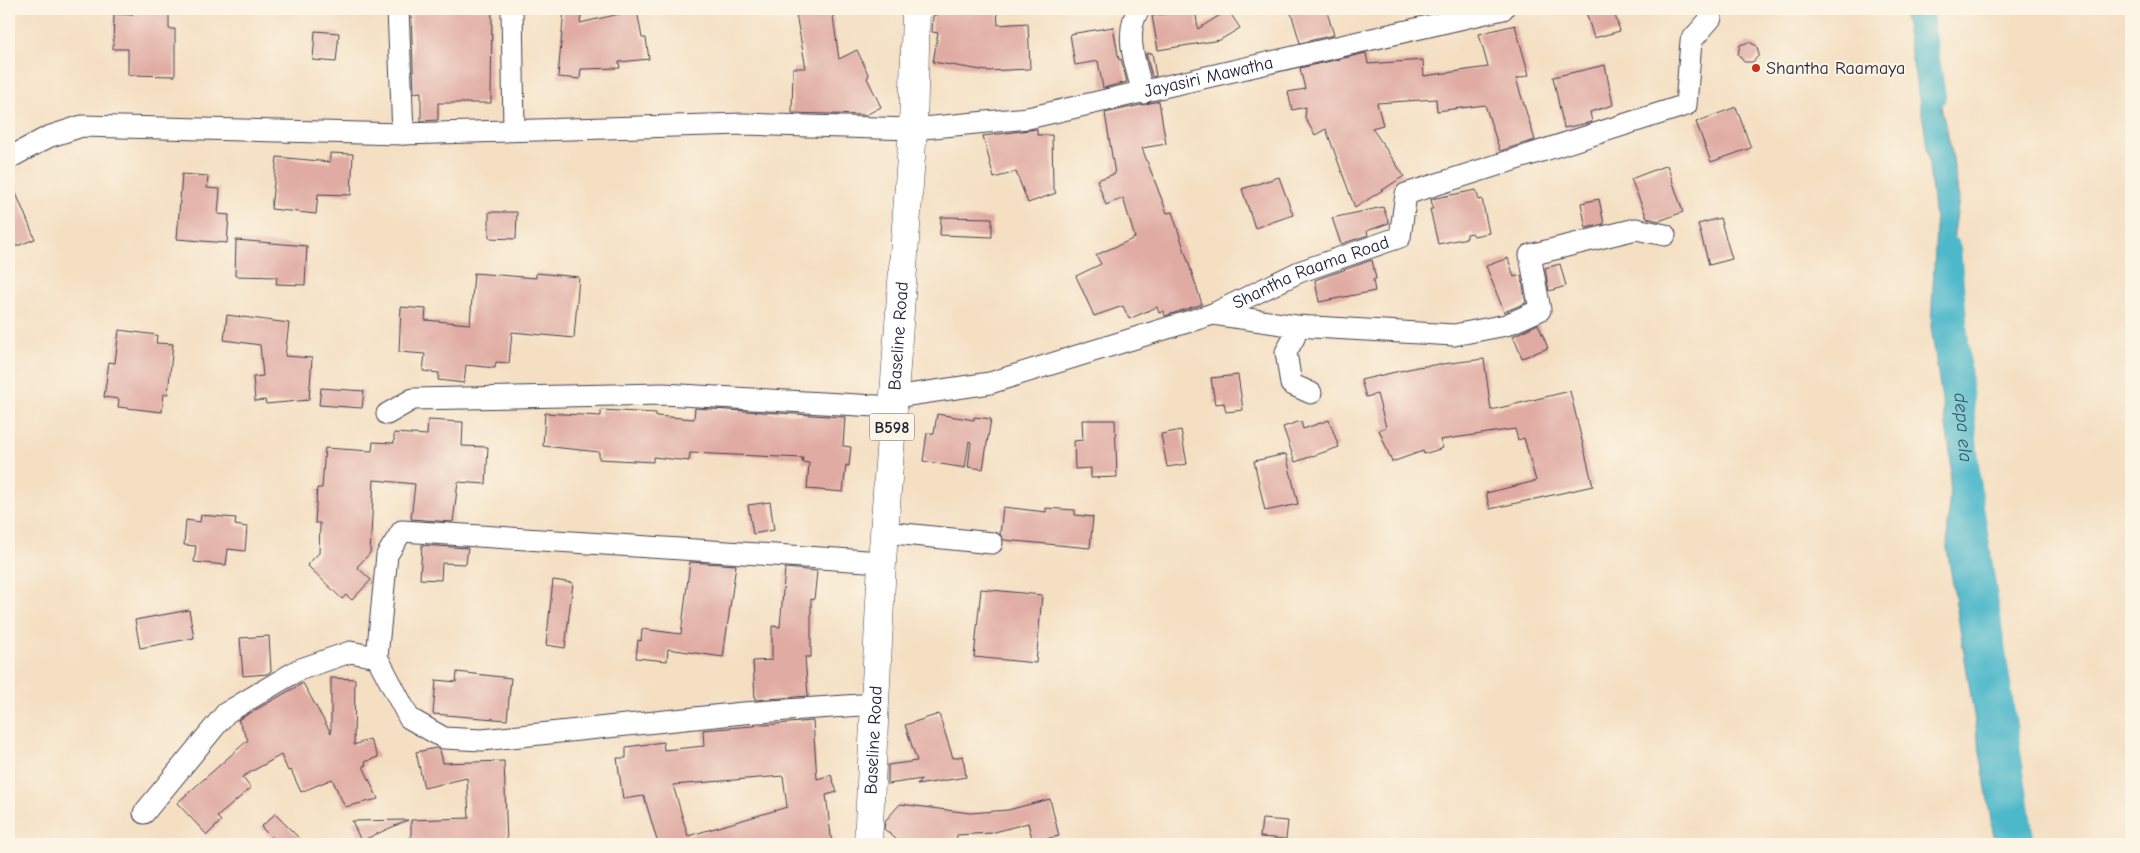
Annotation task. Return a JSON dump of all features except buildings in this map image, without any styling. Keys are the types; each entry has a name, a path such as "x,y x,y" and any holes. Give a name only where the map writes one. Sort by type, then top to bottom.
{"main road":[{"name":"Baseline Road","path":"868,844 882,562 912,128 916,9"}],"street":[{"path":"398,9 403,134"},
{"path":"512,9 514,130"},
{"path":"1139,9 1132,20 1132,52 1143,93"},
{"name":"Jayasiri Mawatha","path":"9,158 48,137 82,126 403,134 743,124 912,128 1028,118 1503,9"},
{"name":"Shantha Raama Road","path":"387,414 413,399 664,394 894,402 990,383 1213,314 1299,272 1400,237 1406,194 1686,105 1691,42 1711,18"},
{"path":"1213,314 1296,326 1454,335 1506,325 1540,310 1530,255 1636,229 1665,235"},
{"path":"1296,326 1294,338 1286,352 1291,384 1311,393"},
{"path":"875,704 743,713 482,740 444,738 409,718 377,657 388,556 402,531 882,562"},
{"path":"884,532 992,542"},
{"path":"144,813 226,713 298,670 350,652 377,657"}],"water":[{"path":"1903,9 1918,9 1952,153 1959,199 1954,233 1950,328 1969,486 2022,844 1995,844 1947,548 1951,459 1931,327 1936,228 1925,131"}],"waterway":[{"name":"depa ela","path":"1920,9 1934,96"},
{"name":"depa ela","path":"1949,248 1969,486 2023,844"}],"place":[{"name":"Shantha Raamaya","path":"1756,68"}]}
